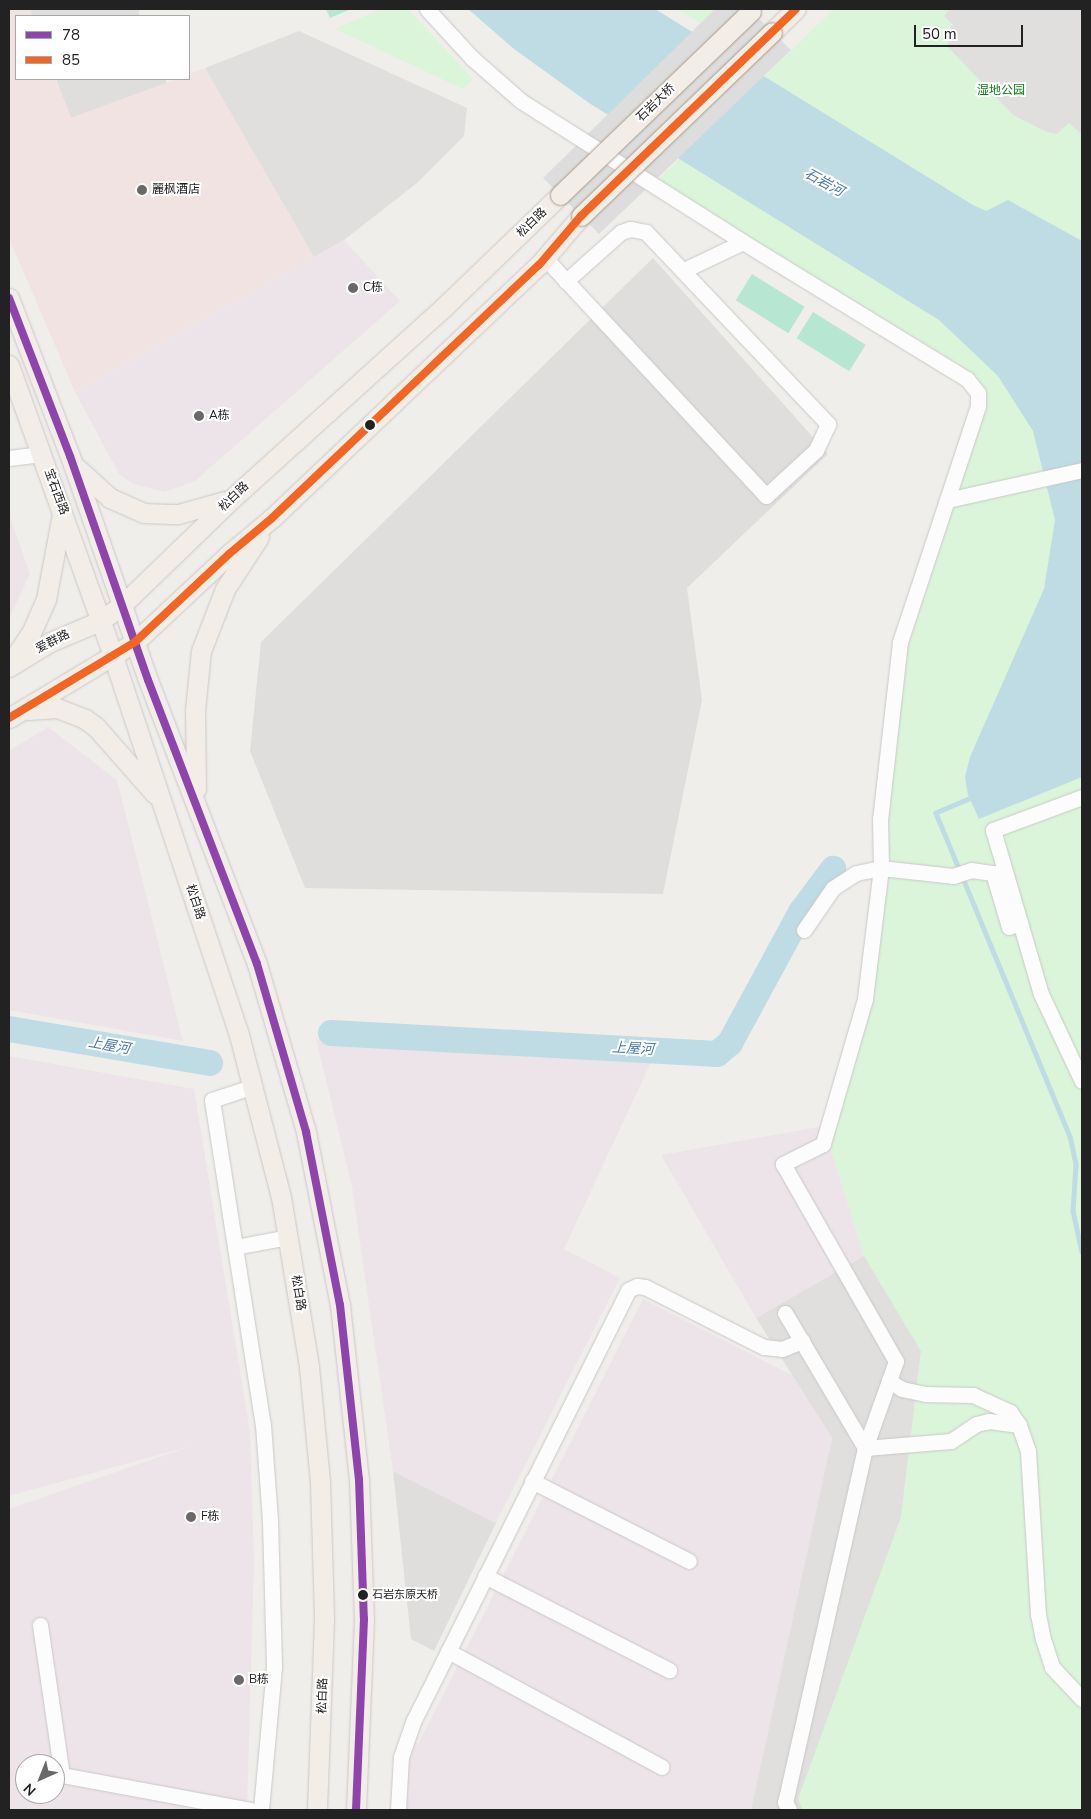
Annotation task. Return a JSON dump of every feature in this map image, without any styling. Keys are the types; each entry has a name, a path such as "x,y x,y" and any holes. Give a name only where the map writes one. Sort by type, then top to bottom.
{"main road":[{"path":"13,716 135,642 229,554 272,518 546,258 580,216 796,9"},
{"name":"石岩大桥","path":"560,195 752,10"},
{"name":"松白路","path":"317,1810 324,1646 320,1491 309,1367 289,1237 254,1086 162,802 100,620 123,604 237,494 445,306 560,195"},
{"name":"宝石西路","path":"9,298 70,456 135,642"},
{"name":"宝石西路","path":"9,365 63,511 100,620"},
{"path":"70,456 94,485 110,498 144,513 198,511 237,494"},
{"path":"9,666 31,632 46,599 63,511"},
{"path":"200,815 194,750 201,651 225,589 272,518"},
{"name":"爱群路","path":"9,666 50,642 100,620"},
{"path":"135,642 257,964 291,1076 319,1189 339,1295 354,1421 362,1548 363,1691 356,1810"},
{"path":"13,716 40,708 57,708 85,719 96,727 162,802"}],"street":[{"path":"427,9 472,58 521,100 743,242 967,379 976,388 978,406 900,642 880,819 881,868 865,999 823,1144 784,1164 896,1361 865,1448 785,1802 790,1810"},
{"path":"546,258 566,281 766,496 816,450 828,424 646,232 630,229 621,232 566,281"},
{"path":"684,270 743,242"},
{"path":"9,458 42,454"},
{"path":"946,500 1082,470"},
{"path":"1082,797 994,830 1044,1002 1082,1082"},
{"path":"804,930 833,888 856,873 881,868 953,876 971,870 993,873 1009,926 1020,922"},
{"path":"254,1086 212,1100 263,1425 274,1570 273,1696 261,1810"},
{"path":"235,1247 289,1237"},
{"path":"398,1810 401,1757 414,1720 628,1290 637,1286 645,1286 764,1347 782,1349 802,1341"},
{"path":"785,1313 865,1448"},
{"path":"889,1381 902,1389 925,1394 973,1395 1010,1412 1019,1425 1028,1451 1038,1614 1043,1639 1052,1667 1082,1699"},
{"path":"865,1448 951,1441 976,1424 989,1420 1019,1425"},
{"path":"532,1481 689,1561"},
{"path":"485,1576 669,1670"},
{"path":"40,1625 62,1775 251,1810"},
{"path":"448,1651 662,1767"}],"shaded area":[{"name":"麗枫酒店","path":"9,9 30,9 33,15 15,15 15,80 56,80 71,118 174,80 190,80 190,74 205,68 314,257 75,392 9,238"},
{"path":"30,9 139,9 139,15 30,15"},
{"path":"950,9 1082,9 1082,131 1080,133 1069,123 1057,134 1047,132 1013,115 948,47 948,31 953,25 944,16"},
{"path":"299,31 467,108 464,136 417,183 344,240 314,257 205,68"},
{"path":"56,80 166,80 167,83 71,118"},
{"path":"344,240 400,301 195,481 165,492 133,484 119,474 75,392"},
{"path":"653,258 828,454 687,588 702,700 663,894 305,888 250,751 261,642"},
{"path":"9,514 30,574 9,619"},
{"path":"48,727 117,780 183,1041 9,1010 9,751"},
{"path":"316,1039 652,1060 564,1249 620,1278 496,1523 393,1471 352,1187"},
{"path":"9,1056 194,1089 250,1432 254,1561 247,1810 9,1810 9,1509 191,1446 9,1496"},
{"path":"824,1126 864,1256 756,1318 661,1155"},
{"path":"864,1256 921,1351 901,1517 798,1799 803,1810 751,1810 832,1438 756,1318"},
{"path":"643,1299 792,1375 832,1438 751,1810 403,1810 409,1740 418,1744"},
{"path":"393,1471 496,1523 434,1651 411,1639"}],"green space":[{"path":"326,9 351,9 330,18"},
{"path":"381,9 408,9 473,79 463,89 335,29"},
{"path":"677,9 716,9 701,23"},
{"name":"湿地公园","path":"834,9 1082,9 1082,1810 803,1810 797,1799 901,1517 921,1351 864,1256 824,1126 889,883 888,815 908,647 987,402 984,386 964,367 656,182"},
{"path":"752,274 805,307 788,333 736,300"},
{"path":"813,312 866,345 849,371 797,338"}],"water":[{"name":"石岩河","path":"468,9 655,9 973,205 986,211 1008,200 1082,241 1082,777 979,819 968,795 965,777 970,757 1044,589 1055,520 1033,431 998,376 939,320 589,103 514,49"}],"pier":[{"path":"715,9 749,9 791,50 599,234 543,178"}],"waterway":[{"path":"969,799 936,813 1070,1136 1076,1165 1073,1211 1082,1252"},
{"name":"上屋河","path":"331,1033 717,1054 730,1043 801,912 833,869"},
{"name":"上屋河","path":"9,1029 210,1063"}],"transit line":[{"name":"85","path":"9,718 135,642 229,554 272,518 539,265 581,216 796,9"},
{"name":"78","path":"9,298 70,456 148,680 257,964 306,1132 340,1305 359,1479 364,1619 356,1810"}],"place":[{"name":"麗枫酒店","path":"142,190"},
{"name":"C栋","path":"353,288"},
{"name":"A栋","path":"199,416"},
{"name":"F栋","path":"191,1517"},
{"name":"石岩东原天桥","path":"363,1595"},
{"name":"B栋","path":"239,1680"}]}
